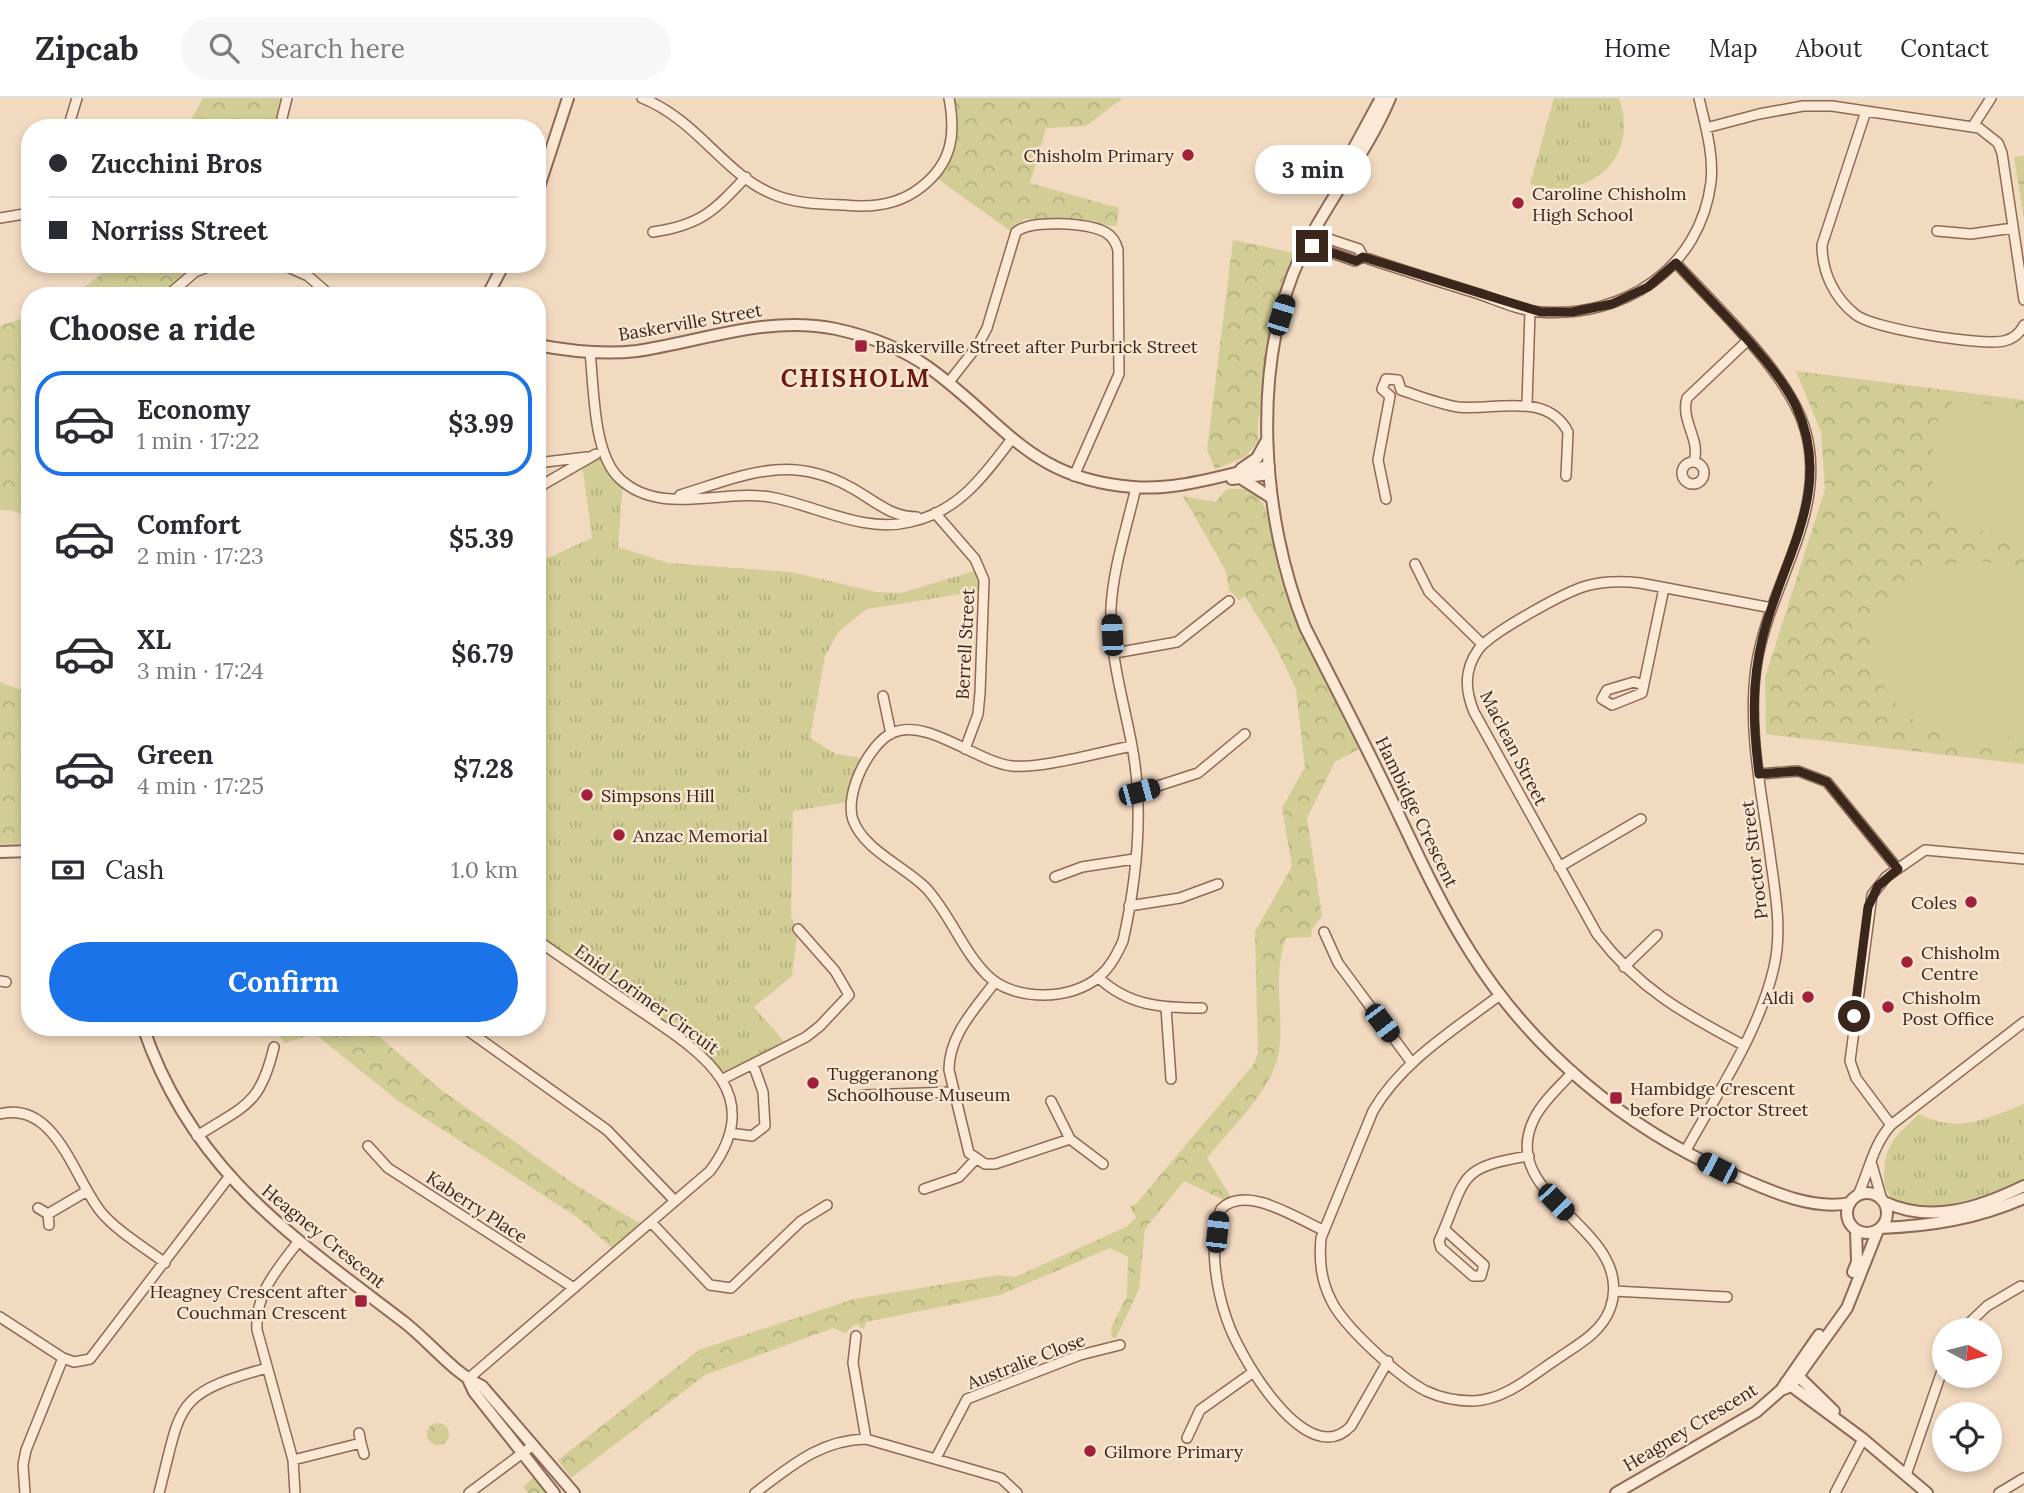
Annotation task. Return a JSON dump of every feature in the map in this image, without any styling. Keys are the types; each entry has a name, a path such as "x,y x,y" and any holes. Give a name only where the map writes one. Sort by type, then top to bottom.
{"street":[{"path":"71,119 77,98"},
{"path":"282,119 287,98"},
{"path":"546,165 568,98"},
{"path":"642,98 684,120 746,177 773,195 798,202 863,207 899,200 929,181 948,154 954,123 948,98"},
{"name":"Hambidge Crescent","path":"1381,98 1307,241 1281,315 1270,390 1268,440 1272,498 1283,564 1305,628 1447,913 1500,995 1573,1072 1626,1115 1685,1152 1751,1182 1826,1207 1853,1226"},
{"name":"Hambidge Crescent","path":"1307,241 1390,98"},
{"path":"1307,241 1356,261 1363,257 1530,311 1572,312 1612,304 1648,287 1676,263 1695,234 1707,202 1711,157 1699,98"},
{"path":"1973,126 1992,98"},
{"path":"1706,128 1803,102 1973,126 1990,134 2002,153 2024,300"},
{"path":"1866,111 1822,245 1822,259 1832,286 1856,315 1888,328 1994,342 2014,337 2024,325"},
{"path":"653,232 680,228 708,216 746,177"},
{"path":"0,218 21,214"},
{"path":"948,382 978,345 987,328 1016,232 1022,227 1039,223 1095,229 1111,236 1118,250 1119,373 1074,476"},
{"path":"1937,231 1971,234 2013,228"},
{"name":"Proctor Street","path":"1676,263 1789,394 1805,427 1812,474 1807,509 1772,608 1756,666 1753,698 1759,774 1778,910 1778,937 1769,990 1743,1045 1685,1152"},
{"path":"178,287 194,273"},
{"path":"301,273 321,287"},
{"path":"1527,404 1530,311"},
{"name":"Baskerville Street","path":"546,345 590,352 638,351 746,328 804,325 875,340 914,358 948,382 1011,440 1048,464 1074,476 1136,487 1269,470"},
{"name":"Baskerville Street","path":"546,342 551,345"},
{"path":"1694,461 1696,449 1684,407 1686,398 1746,342"},
{"path":"590,352 600,453 614,473 630,487 646,495 669,499 774,497 867,524 911,522 961,498 983,479 1011,440"},
{"path":"1390,396 1382,389 1386,379 1398,380 1401,390"},
{"path":"1390,396 1401,390 1460,407 1527,404 1553,415 1564,424 1568,441 1566,476"},
{"path":"1386,499 1378,460 1390,396"},
{"path":"1268,440 1257,458 1240,474 1272,498"},
{"path":"546,463 575,461 600,453"},
{"path":"546,483 600,453"},
{"path":"669,499 751,472 790,468 837,480 894,514 932,514"},
{"path":"1132,746 1024,766 993,761 918,730 891,734 873,750 853,794 853,819 869,842 927,889 978,965 995,982 1027,993 1055,994 1082,987 1098,977 1123,941 1134,859 1139,792 1132,746 1115,653 1111,610 1113,586 1136,487"},
{"name":"Berrell Street","path":"932,514 975,559 984,580 978,714 965,748"},
{"path":"1415,564 1429,592 1482,644 1552,602 1587,586 1622,582 1772,608"},
{"path":"1643,685 1664,588"},
{"path":"1115,653 1177,642 1229,601"},
{"name":"Maclean Street","path":"1482,644 1471,663 1467,677 1468,698 1590,922 1624,967 1656,995 1680,1012 1743,1045"},
{"path":"883,696 891,734"},
{"path":"1139,792 1198,773 1245,734"},
{"path":"1759,774 1798,771 1827,782 1898,869"},
{"path":"1559,867 1642,819"},
{"path":"1891,1125 1856,1079 1850,1052 1868,907 1878,886 1915,855 1931,849 2024,859"},
{"path":"0,852 21,851"},
{"path":"1055,877 1082,867 1134,859"},
{"path":"1129,906 1172,900 1218,884"},
{"path":"723,1079 820,1027 849,995 835,971 798,929"},
{"path":"1324,932 1338,963 1412,1063"},
{"path":"1624,967 1657,935"},
{"name":"Enid Lorimer Circuit","path":"468,1379 710,1171 720,1157 730,1133 732,1106 723,1079 696,1049 546,946"},
{"path":"1098,977 1133,1000 1166,1008 1202,1008"},
{"path":"995,982 953,1043 949,1070 965,1145 975,1160 995,1164 1070,1139"},
{"path":"1500,995 1412,1063 1389,1085 1373,1111 1323,1230 1320,1266 1331,1301 1348,1325 1422,1389 1446,1398 1471,1401 1496,1396 1592,1335 1609,1311 1614,1291 1611,1268 1601,1247 1542,1187 1528,1156 1530,1133 1535,1118 1573,1072"},
{"path":"1166,1008 1171,1079"},
{"path":"2024,1022 1891,1125 1881,1136 1872,1165 1847,1210 1853,1226 1871,1233 1879,1229 1935,1225 1966,1219 2024,1198"},
{"name":"Heagney Crescent","path":"147,1036 169,1090 197,1136 229,1177 298,1242 407,1324 468,1379 554,1493"},
{"path":"476,1036 607,1130 675,1201"},
{"path":"197,1136 257,1096 267,1078 275,1047"},
{"path":"730,1133 752,1136 765,1126 763,1092 753,1064"},
{"path":"863,1095 953,1092"},
{"path":"1051,1101 1070,1139 1103,1164"},
{"path":"0,1114 19,1112 42,1121 87,1191 112,1223 165,1263"},
{"name":"Kaberry Place","path":"368,1146 388,1168 574,1288"},
{"path":"1444,1229 1482,1262 1484,1273 1473,1276 1441,1248 1439,1241 1444,1229 1463,1185 1472,1172 1493,1162 1528,1156"},
{"path":"924,1189 959,1177 975,1160"},
{"path":"1872,1165 1886,1216 1879,1229"},
{"path":"0,1317 63,1358 82,1362 95,1355 229,1177"},
{"path":"1854,1199 1875,1195 1883,1201 1918,1214 1983,1204 2024,1186"},
{"path":"48,1214 87,1191"},
{"path":"1323,1230 1249,1199 1231,1201 1221,1209 1215,1248 1219,1291 1237,1347 1252,1373 1289,1415 1315,1435 1329,1439 1343,1435 1351,1426 1388,1361"},
{"name":"Hambidge Crescent","path":"1826,1207 1854,1199"},
{"path":"651,1222 710,1285 731,1289 801,1221 827,1205"},
{"path":"38,1208 48,1214"},
{"path":"48,1214 49,1225"},
{"name":"Heagney Crescent","path":"1853,1226 1857,1262 1853,1280"},
{"name":"Heagney Crescent","path":"1616,1493 1756,1412 1785,1386 1841,1305 1879,1229"},
{"path":"295,1493 293,1460 257,1330 257,1308 269,1281 298,1242"},
{"path":"1974,1318 1987,1306 2021,1286"},
{"path":"1614,1291 1727,1297"},
{"path":"856,1336 853,1363 866,1439"},
{"name":"Australie Close","path":"936,1458 967,1399 1080,1355 1120,1345"},
{"path":"25,1493 23,1465 26,1450 63,1358"},
{"path":"159,1493 176,1426 189,1401 213,1384 267,1367"},
{"path":"1187,1438 1200,1410 1252,1373"},
{"path":"1796,1373 1863,1440"},
{"name":"Heagney Crescent","path":"468,1379 482,1386 535,1444 574,1493"},
{"path":"1785,1386 1863,1440 1927,1493"},
{"path":"1906,1475 1936,1388"},
{"path":"359,1433 364,1454"},
{"path":"755,1493 816,1449 840,1441 866,1439 1001,1478 1017,1493"},
{"path":"1835,1493 1863,1440"},
{"path":"293,1460 361,1443"},
{"path":"469,1493 535,1444"},
{"path":"1999,1493 2024,1478"}],"green space":[{"path":"203,98 282,98 278,119 192,119"},
{"path":"955,98 1123,98 1086,126 1046,128 1030,183 1119,208 1117,226 1025,219 1009,230 938,179 950,160 956,141"},
{"path":"1554,98 1619,98 1624,120 1623,140 1616,157 1604,171 1589,181 1571,187 1551,188 1530,184"},
{"path":"2024,156 2024,219 2014,157"},
{"path":"1233,240 1294,253 1270,330 1258,425 1259,441 1245,457 1215,469 1207,450"},
{"path":"102,273 187,273 171,287 85,287"},
{"path":"21,319 21,514 0,510 0,326"},
{"path":"1796,371 2024,400 2024,764 1766,734 1765,678 1825,489 1821,432"},
{"path":"1955,400 2024,409 2024,538 1959,528 1943,510 1929,472 1939,416"},
{"name":"Simpsons Hill","path":"603,452 623,482 618,547 668,563 791,572 876,592 901,593 981,569 985,590 867,609 839,631 825,656 810,738 836,754 869,759 852,801 793,811 791,917 798,929 792,976 754,1007 788,1046 723,1079 709,1060 546,946 546,559 592,538 582,464"},
{"path":"1227,489 1251,491 1266,510 1277,562 1292,610 1359,749 1335,762 1307,818 1322,916 1312,929 1311,937 1286,938 1280,966 1280,1037 1275,1065 1260,1093 1207,1158 1232,1199 1226,1201 1184,1181 1145,1229 1139,1289 1116,1338 1112,1337 1111,1328 1127,1296 1128,1257 1110,1248 1000,1295 866,1322 864,1329 856,1324 845,1333 833,1328 705,1375 571,1478 558,1460 699,1350 854,1299 999,1275 1015,1277 1126,1227 1136,1218 1130,1207 1136,1204 1254,1064 1258,1052 1255,932 1292,866 1282,808 1305,767 1296,689 1274,643 1245,596 1239,600 1229,590 1226,571 1183,496 1215,502"},
{"path":"1975,561 1996,563 2024,572 2024,733 1971,740 1927,728 1895,703 1877,669 1874,632 1888,598 1921,573"},
{"path":"0,682 21,690 21,843 0,844"},
{"path":"279,1036 308,1036 285,1043"},
{"path":"317,1036 378,1036 440,1089 577,1186 641,1224 612,1248 577,1217 397,1100"},
{"path":"2024,1104 2024,1180 1990,1193 1944,1205 1921,1207 1902,1204 1889,1194 1884,1177 1889,1148 1919,1114 1933,1120 1959,1124 1984,1119"},
{"path":"438,1423 448,1430 449,1434 442,1444 438,1445 428,1438 427,1434 434,1424"},
{"path":"534,1477 546,1493 528,1493 523,1487"}],"place":[{"name":"Chisholm Primary","path":"1188,155"},
{"name":"Caroline Chisholm High School","path":"1518,203"},
{"name":"Baskerville Street after Purbrick Street","path":"861,346"},
{"name":"Simpsons Hill","path":"587,795"},
{"name":"Anzac Memorial","path":"619,835"},
{"name":"Coles","path":"1971,902"},
{"name":"Chisholm Centre","path":"1907,962"},
{"name":"Aldi","path":"1808,997"},
{"name":"Chisholm Post Office","path":"1888,1007"},
{"name":"Tuggeranong Schoolhouse Museum","path":"813,1083"},
{"name":"Hambidge Crescent before Proctor Street","path":"1616,1098"},
{"name":"Heagney Crescent after Couchman Crescent","path":"361,1301"},
{"name":"Gilmore Primary","path":"1090,1451"}],"district":[{"name":"CHISHOLM","path":"856,378"}],"route":[{"path":"1312,246 1356,261 1363,257 1530,311 1541,312 1572,312 1612,304 1648,287 1676,263 1774,373 1789,394 1805,427 1810,451 1810,498 1763,634 1756,666 1753,730 1759,774 1798,771 1815,775 1827,782 1898,869 1878,886 1868,907 1854,1016"}]}
